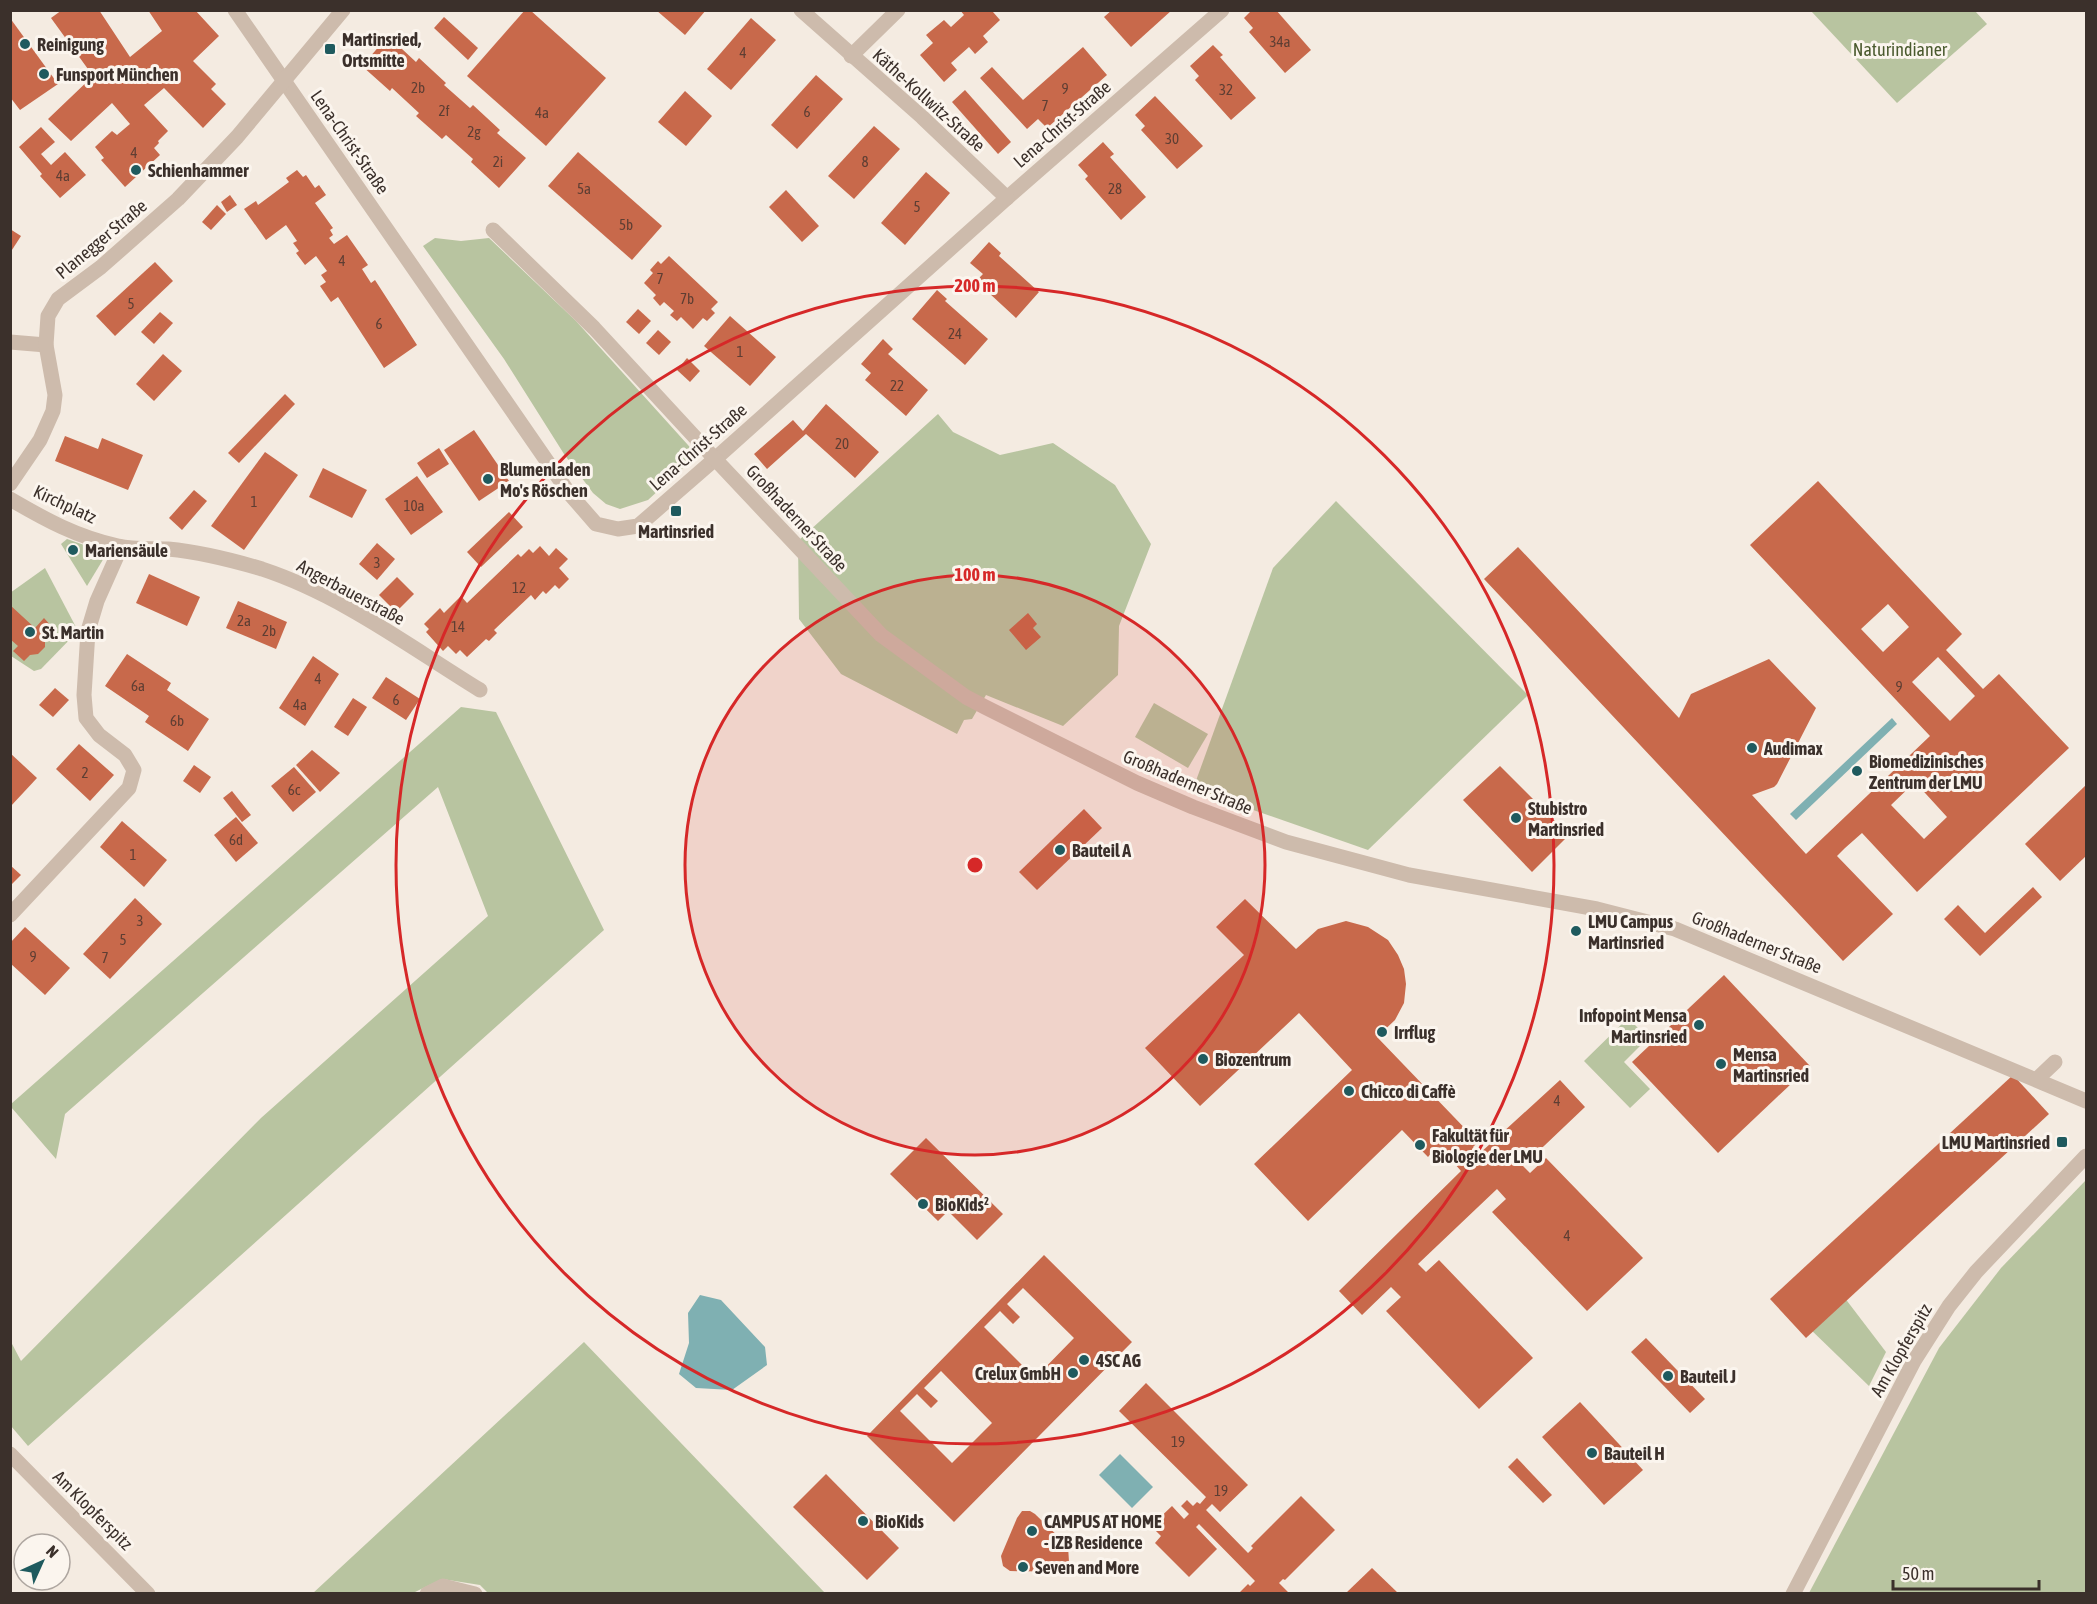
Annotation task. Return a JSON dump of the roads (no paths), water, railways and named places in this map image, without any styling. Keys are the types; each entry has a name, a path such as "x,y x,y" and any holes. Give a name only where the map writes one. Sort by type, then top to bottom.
{"street":[{"name":"Lena-Christ-Straße","path":"236,10 568,493 596,524 618,529 638,526 1222,10"},
{"name":"Planegger Straße","path":"10,484 40,440 53,411 55,395 46,345 48,316 58,299 101,267 178,199 237,137 343,10"},
{"name":"Käthe-Kollwitz-Straße","path":"801,10 922,117 1007,198"},
{"name":"Käthe-Kollwitz-Straße","path":"851,56 898,10"},
{"name":"Großhaderner Straße","path":"493,230 588,321 881,635 966,697 1083,758 1137,783 1258,832 1340,858 1409,875 1597,909 1675,929 2086,1101"},
{"path":"10,342 46,345"},
{"name":"Kirchplatz","path":"10,499 76,535 121,547"},
{"path":"10,915 129,788 134,770 126,755 99,735 86,718 84,694 88,631 97,601 121,547"},
{"name":"Angerbauerstraße","path":"121,547 170,549 209,556 271,573 318,592 366,618 480,690"},
{"path":"2037,1079 2055,1062"},
{"name":"Am Klopferspitz","path":"1793,1593 1914,1361 1949,1306 1976,1272 2086,1156"},
{"name":"Am Klopferspitz","path":"10,1454 148,1593"},
{"path":"427,1593 444,1586 475,1593"}],"water":[{"path":"1892,718 1897,724 1796,820 1790,814"},
{"path":"700,1295 721,1300 765,1347 767,1365 732,1390 696,1388 679,1374 689,1343 688,1313"},
{"path":"1120,1454 1153,1487 1132,1508 1099,1475"}],"place":[{"name":"Reinigung","path":"25,44"},
{"name":"Martinsried, Ortsmitte","path":"330,49"},
{"name":"Funsport München","path":"44,74"},
{"name":"Schienhammer","path":"136,170"},
{"name":"Blumenladen Mo's Röschen","path":"488,479"},
{"name":"Martinsried","path":"676,511"},
{"name":"Mariensäule","path":"73,550"},
{"name":"St. Martin","path":"30,632"},
{"name":"Audimax","path":"1752,748"},
{"name":"Biomedizinisches Zentrum der LMU","path":"1857,771"},
{"name":"Stubistro Martinsried","path":"1516,818"},
{"name":"Bauteil A","path":"1060,850"},
{"name":"LMU Campus Martinsried","path":"1576,931"},
{"name":"Infopoint Mensa Martinsried","path":"1699,1025"},
{"name":"Irrflug","path":"1382,1032"},
{"name":"Biozentrum","path":"1203,1059"},
{"name":"Mensa Martinsried","path":"1721,1064"},
{"name":"Chicco di Caffè","path":"1349,1091"},
{"name":"LMU Martinsried","path":"2062,1142"},
{"name":"Fakultät für Biologie der LMU","path":"1420,1145"},
{"name":"BioKids²","path":"923,1204"},
{"name":"4SC AG","path":"1084,1360"},
{"name":"Crelux GmbH","path":"1073,1373"},
{"name":"Bauteil J","path":"1668,1376"},
{"name":"Bauteil H","path":"1592,1453"},
{"name":"BioKids","path":"863,1521"},
{"name":"CAMPUS AT HOME - IZB Residence","path":"1032,1531"},
{"name":"Seven and More","path":"1023,1567"}],"park label":[{"name":"Naturindianer","path":"1900,49"}]}
